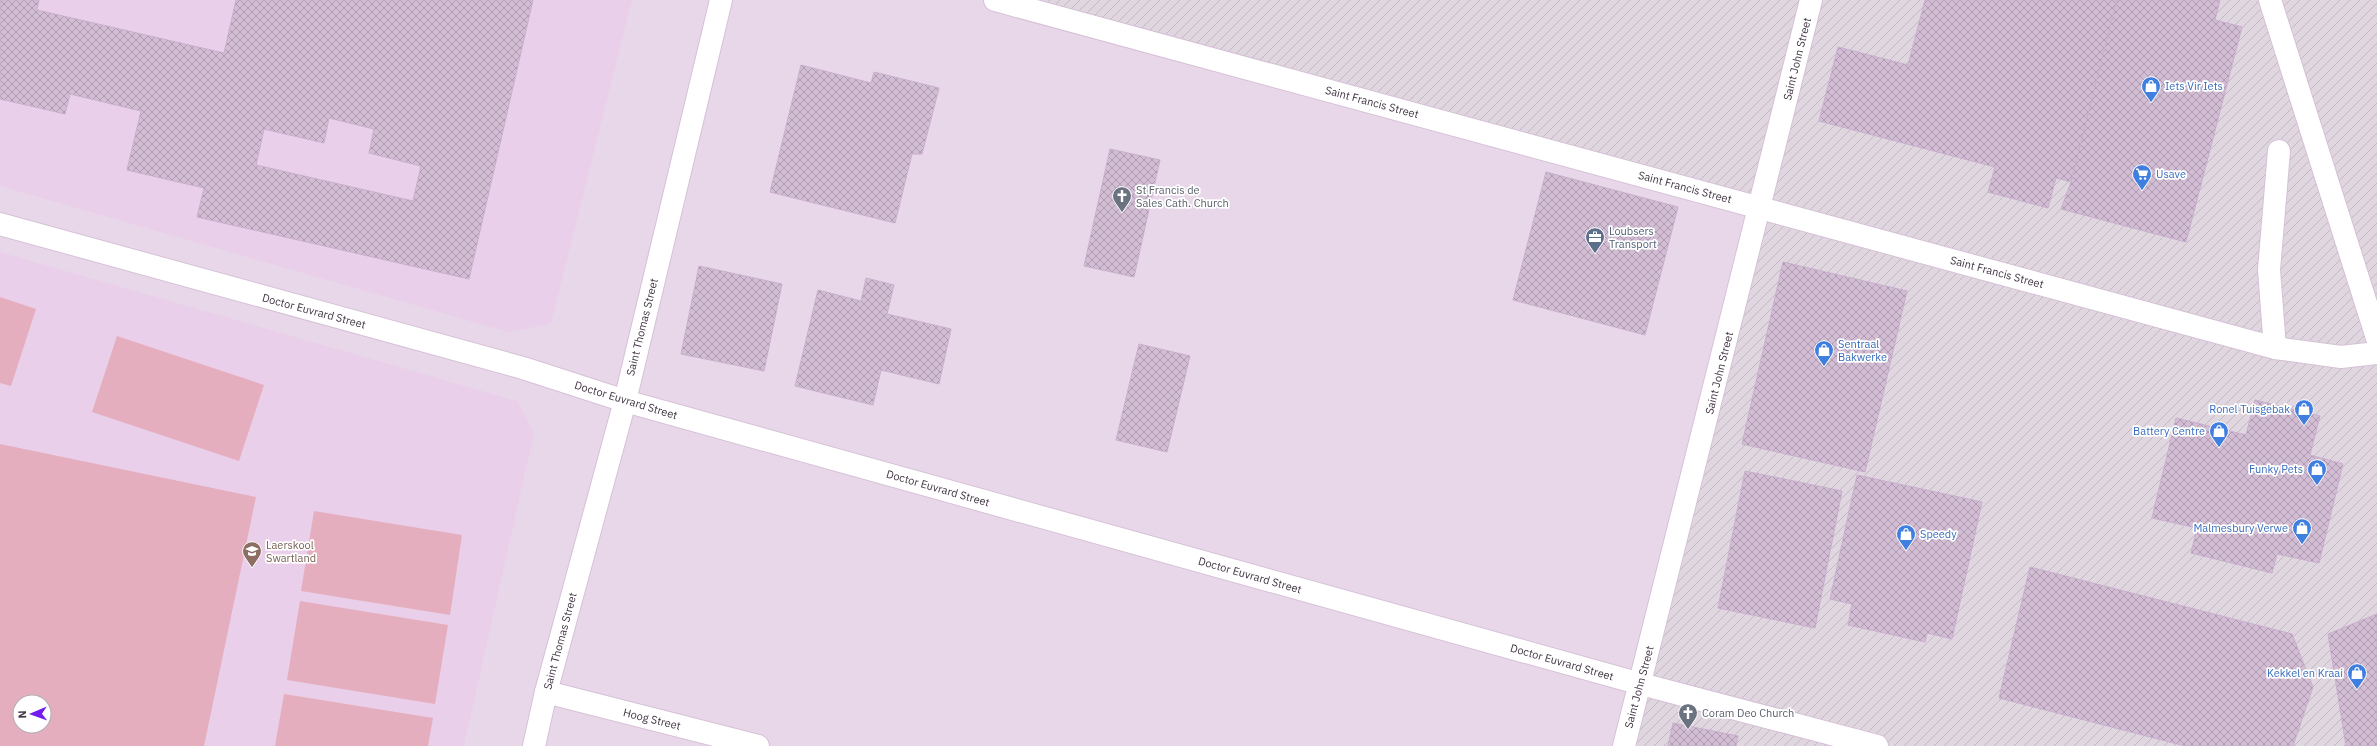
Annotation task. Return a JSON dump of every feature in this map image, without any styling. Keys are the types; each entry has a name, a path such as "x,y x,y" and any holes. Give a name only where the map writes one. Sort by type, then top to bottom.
{"street":[{"name":"Saint Thomas Street","path":"534,746 546,692 625,401 721,0"},
{"name":"Saint Francis Street","path":"995,0 2275,348 2341,357 2377,353"},
{"name":"Saint John Street","path":"1624,746 1641,684 1812,0"},
{"path":"2270,0 2377,338"},
{"path":"2275,348 2269,270 2279,151"},
{"name":"Doctor Euvrard Street","path":"0,224 515,366 625,401 1641,684 1877,746"},
{"name":"Hoog Street","path":"546,692 758,746"}],"shaded area":[{"path":"0,0 995,0 1760,208 1624,746 0,746"},
{"path":"0,0 632,0 551,324 508,332 0,186"},
{"path":"995,0 2377,0 2377,746 1624,746 1760,208"},
{"name":"Laerskool Swartland","path":"0,252 517,401 534,433 464,746 0,746"},
{"path":"0,297 36,309 11,386 0,383"},
{"path":"117,336 264,385 239,461 92,412"},
{"path":"0,444 256,497 204,746 0,746"},
{"path":"314,511 462,535 450,615 301,591"},
{"path":"300,601 448,625 435,704 287,680"},
{"path":"284,694 433,718 428,746 275,746"}],"building":[{"path":"0,0 39,0 37,10 224,53 236,0 533,0 469,279 197,217 204,188 127,170 141,111 70,94 65,114 0,99","holes":["329,118 374,129 369,153 421,166 413,201 256,165 264,129 324,143"]},
{"path":"1925,0 2117,0 2071,182 2056,178 2048,208 1988,192 1995,167 1819,121 1838,47 1908,65"},
{"path":"2117,0 2220,0 2215,20 2242,27 2186,242 2061,209 2071,182"},
{"path":"801,65 871,83 874,72 939,88 922,154 912,154 895,223 770,192"},
{"name":"St Francis de Sales Cath. Church","path":"1110,149 1160,160 1134,277 1084,266"},
{"name":"Loubsers Transport","path":"1546,172 1678,207 1645,335 1513,300"},
{"name":"Sentraal Bakwerke","path":"1783,262 1907,291 1865,472 1742,444"},
{"path":"699,266 782,284 764,371 681,354"},
{"path":"866,278 894,285 887,314 951,329 939,384 881,370 873,405 795,386 818,290 861,301"},
{"path":"1139,344 1190,356 1167,452 1116,440"},
{"path":"2255,400 2320,416 2310,455 2343,464 2319,563 2277,554 2272,573 2191,553 2197,528 2152,518 2176,418 2246,435"},
{"path":"1745,471 1842,491 1815,628 1718,608"},
{"name":"Speedy","path":"1857,475 1982,502 1952,639 1927,633 1925,642 1848,625 1852,604 1830,599"},
{"path":"2030,567 2292,634 2313,687 2293,746 2185,746 1999,698"},
{"name":"Kekkel en Kraai","path":"2377,614 2377,746 2346,746 2328,634"},
{"name":"Coram Deo Church","path":"1673,723 1738,736 1736,746 1668,746"}],"place":[{"name":"Iets Vir Iets","path":"2151,103"},
{"name":"Usave","path":"2142,191"},
{"name":"St Francis de Sales Cath. Church","path":"1122,213"},
{"name":"Loubsers Transport","path":"1595,254"},
{"name":"Sentraal Bakwerke","path":"1824,367"},
{"name":"Ronel Tuisgebak","path":"2304,426"},
{"name":"Battery Centre","path":"2219,448"},
{"name":"Funky Pets","path":"2317,486"},
{"name":"Malmesbury Verwe","path":"2302,545"},
{"name":"Speedy","path":"1906,551"},
{"name":"Laerskool Swartland","path":"252,568"},
{"name":"Kekkel en Kraai","path":"2357,690"},
{"name":"Coram Deo Church","path":"1688,730"}]}
